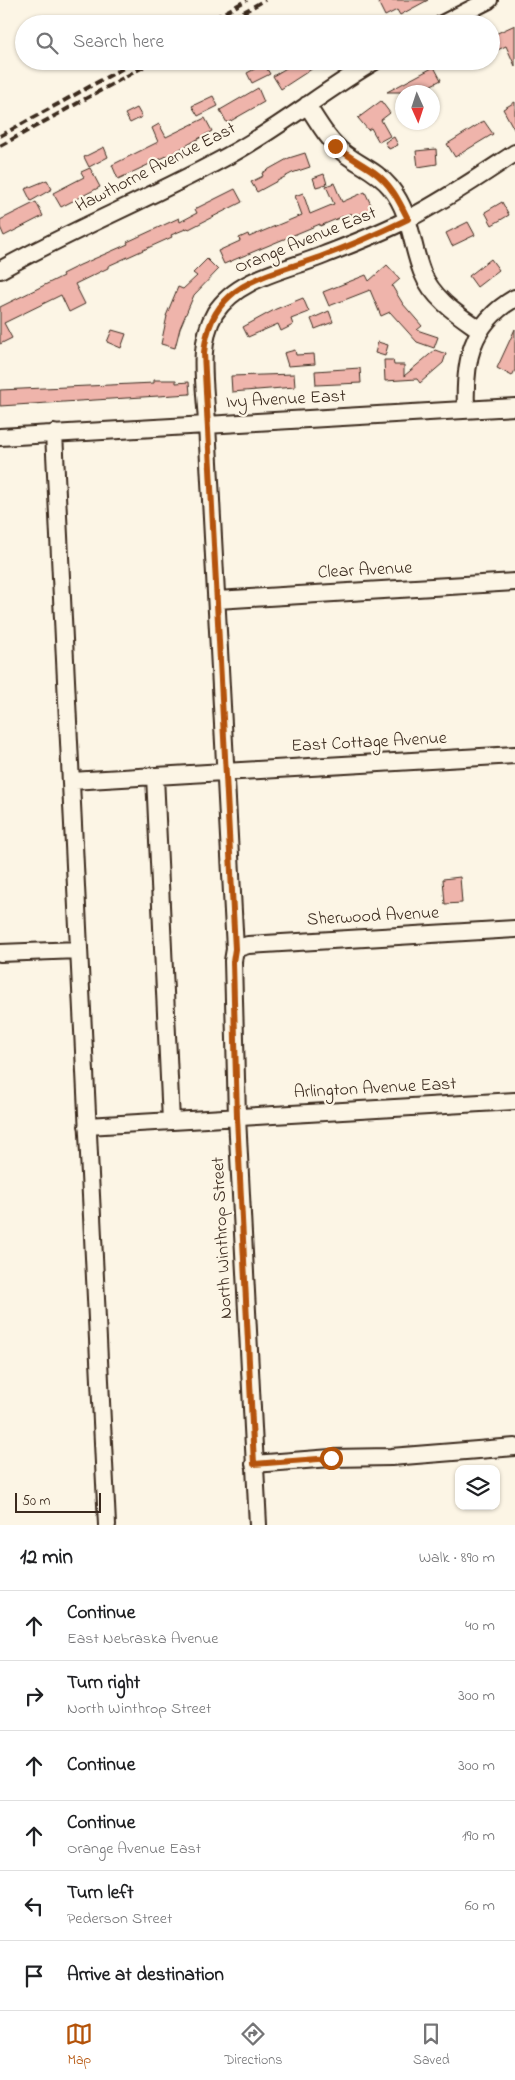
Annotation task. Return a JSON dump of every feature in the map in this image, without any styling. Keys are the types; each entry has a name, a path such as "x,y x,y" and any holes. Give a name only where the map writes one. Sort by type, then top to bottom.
{"street":[{"path":"460,15 489,0"},
{"name":"Hawthorne Avenue East","path":"0,270 87,225 189,177 237,151 361,70"},
{"path":"307,105 335,146 376,173 398,198 408,219 422,272 430,287 440,300 480,330"},
{"name":"Orange Avenue East","path":"226,772 204,353 210,324 222,303 245,285 323,256 408,219 440,202 515,153"},
{"path":"466,410 465,384 467,361 472,345 480,330 493,314 515,298"},
{"name":"Ivy Avenue East","path":"0,436 515,407"},
{"path":"54,434 107,1525"},
{"name":"Clear Avenue","path":"217,600 515,582"},
{"name":"East Cottage Avenue","path":"70,781 515,755"},
{"name":"North Winthrop Street","path":"226,772 235,949 233,962 237,1117 258,1525"},
{"path":"155,776 172,1121"},
{"name":"Sherwood Avenue","path":"235,949 248,945 515,929"},
{"path":"0,953 79,950"},
{"name":"Arlington Avenue East","path":"87,1126 515,1101"},
{"path":"254,1464 331,1458 391,1458 515,1447"}],"building":[{"path":"377,0 428,0 400,15 397,10 384,15"},
{"path":"515,25 515,66 506,46 500,49 500,32"},
{"path":"253,70 268,70 270,74 252,83 247,73"},
{"path":"283,70 310,70 281,89 273,76"},
{"path":"428,70 436,70 441,80 431,85 400,85"},
{"path":"258,88 264,102 227,123 220,110"},
{"path":"395,88 395,92 387,92"},
{"path":"213,96 218,106 198,116 192,106"},
{"path":"381,101 390,113 381,120 390,136 379,142 371,128 368,130 358,118"},
{"path":"515,102 515,131 503,109"},
{"path":"137,108 142,117 130,123 125,114"},
{"path":"205,118 212,131 173,153 118,179 112,165 158,142 152,128 159,124 166,137"},
{"path":"484,121 493,134 455,157 447,144"},
{"path":"394,137 398,145 389,149 385,142"},
{"path":"104,147 108,157 89,167 84,157"},
{"path":"436,149 437,164 418,167 416,151"},
{"path":"305,153 310,167 292,173 257,192 251,182 263,176 262,173 289,158"},
{"path":"90,168 100,187 61,207 53,193 84,177 81,172"},
{"path":"324,174 327,184 316,187 313,178"},
{"path":"47,180 52,189 31,201 25,189"},
{"path":"334,183 342,202 365,192 373,209 353,217 351,213 320,226 320,224 224,264 218,251 240,241 239,238 248,234 249,237 302,215 295,196 303,193 310,214 334,204 326,186"},
{"path":"235,189 242,202 189,229 171,235 172,237 108,266 108,268 75,284 85,304 69,312 61,295 4,323 12,338 0,344 0,307 63,276 62,274 80,265 128,244 127,242 179,218 180,222 197,213 195,209"},
{"path":"36,202 43,216 4,236 0,227 0,220"},
{"path":"502,202 509,215 492,225 485,212"},
{"path":"468,222 475,235 452,246 446,233"},
{"path":"207,259 218,270 194,295 180,328 175,348 161,344 166,316 178,287 183,289 197,276 193,273"},
{"path":"491,259 499,270 477,287 469,276"},
{"path":"387,265 400,279 392,286 403,304 422,326 417,330 438,337 434,348 417,342 390,312 381,316 370,290 329,306 323,292 366,275 369,281"},
{"path":"303,298 309,312 291,319 293,325 281,331 278,324 248,337 243,327 276,309"},
{"path":"329,311 333,322 315,329 311,319"},
{"path":"515,329 515,370 512,376 497,368"},
{"path":"112,330 126,334 121,348 107,342"},
{"path":"378,342 388,345 385,356 375,353"},
{"path":"295,350 296,355 314,354 315,364 288,366 284,353"},
{"path":"435,350 446,354 443,363 420,383 417,379 385,381 384,360 393,360 394,365 404,365 404,376"},
{"path":"360,368 361,383 316,385 315,371"},
{"path":"294,374 295,387 232,392 231,376"},
{"path":"154,380 176,380 176,383 189,382 190,394 0,406 0,390 154,383"},
{"path":"460,877 462,903 445,904 443,879"}],"railway":[{"path":"220,15 247,0"},
{"path":"238,15 265,0"},
{"path":"0,136 120,70"},
{"path":"0,146 138,70"}],"route":[{"path":"331,1458 254,1464 237,1117 233,962 235,949 204,353 205,341 215,313 222,303 245,285 323,256 408,219 398,198 388,185 376,173 335,146"}]}
